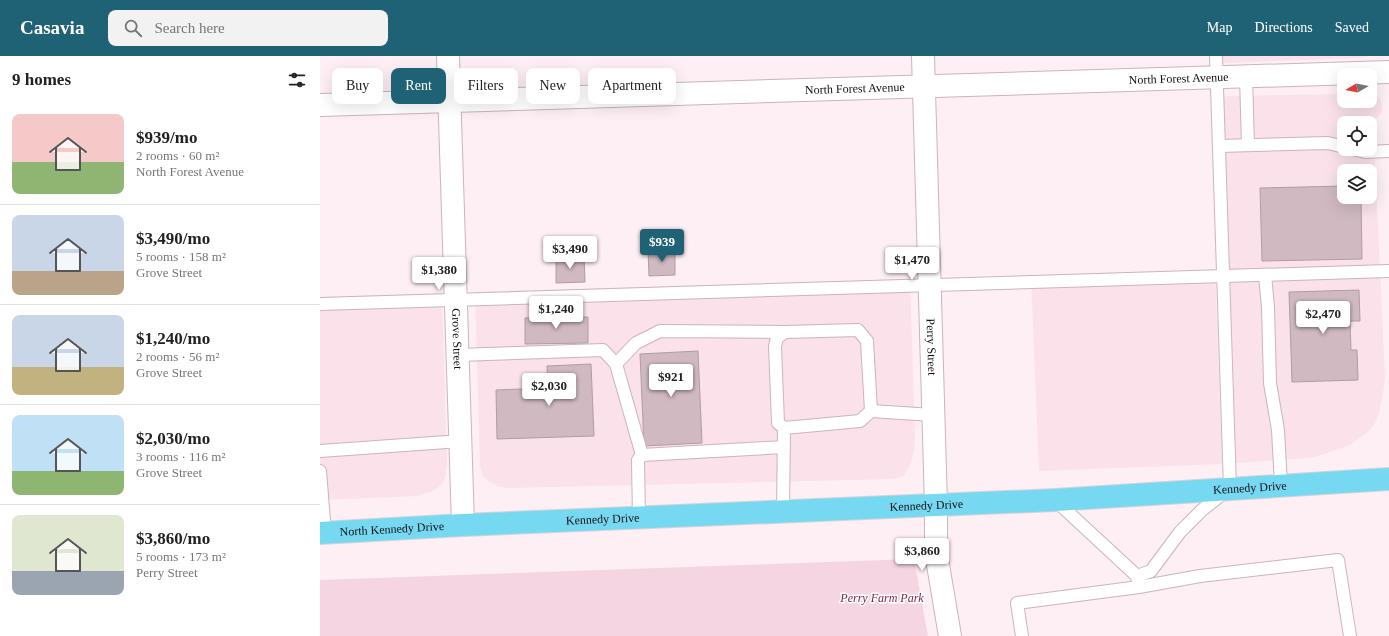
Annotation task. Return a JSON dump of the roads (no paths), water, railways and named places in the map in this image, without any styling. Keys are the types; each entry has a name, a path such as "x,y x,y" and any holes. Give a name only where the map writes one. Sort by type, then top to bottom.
{"main road":[{"name":"Kennedy Drive","path":"463,525 1055,500 1389,479"},
{"name":"North Kennedy Drive","path":"323,533 463,525"}],"street":[{"name":"Grove Street","path":"448,56 463,525"},
{"name":"Perry Street","path":"923,56 936,505 936,553 950,636"},
{"name":"North Forest Avenue","path":"320,105 1389,72"}],"lane":[{"path":"1138,581 1151,571 1180,532 1202,510 1230,488 1216,56"},
{"path":"1246,77 1248,145"},
{"path":"1220,146 1328,143 1337,145"},
{"path":"1377,152 1389,151"},
{"path":"320,304 1389,271"},
{"path":"1265,275 1268,307 1270,383 1278,430 1281,485"},
{"path":"616,364 636,343 660,331 785,332 858,330 867,341 871,411"},
{"path":"785,332 777,338 775,346 778,423 784,428 860,421 871,411 933,415"},
{"path":"458,355 603,350 616,364 642,455"},
{"path":"783,512 784,428"},
{"path":"320,451 461,441"},
{"path":"639,518 638,460 642,455 784,447"},
{"path":"320,471 323,533"},
{"path":"1055,500 1138,581"},
{"path":"1022,636 1017,603 1138,581 1200,576 1338,560 1350,636"}],"park label":[{"name":"Perry Farm Park","path":"882,598"}]}
